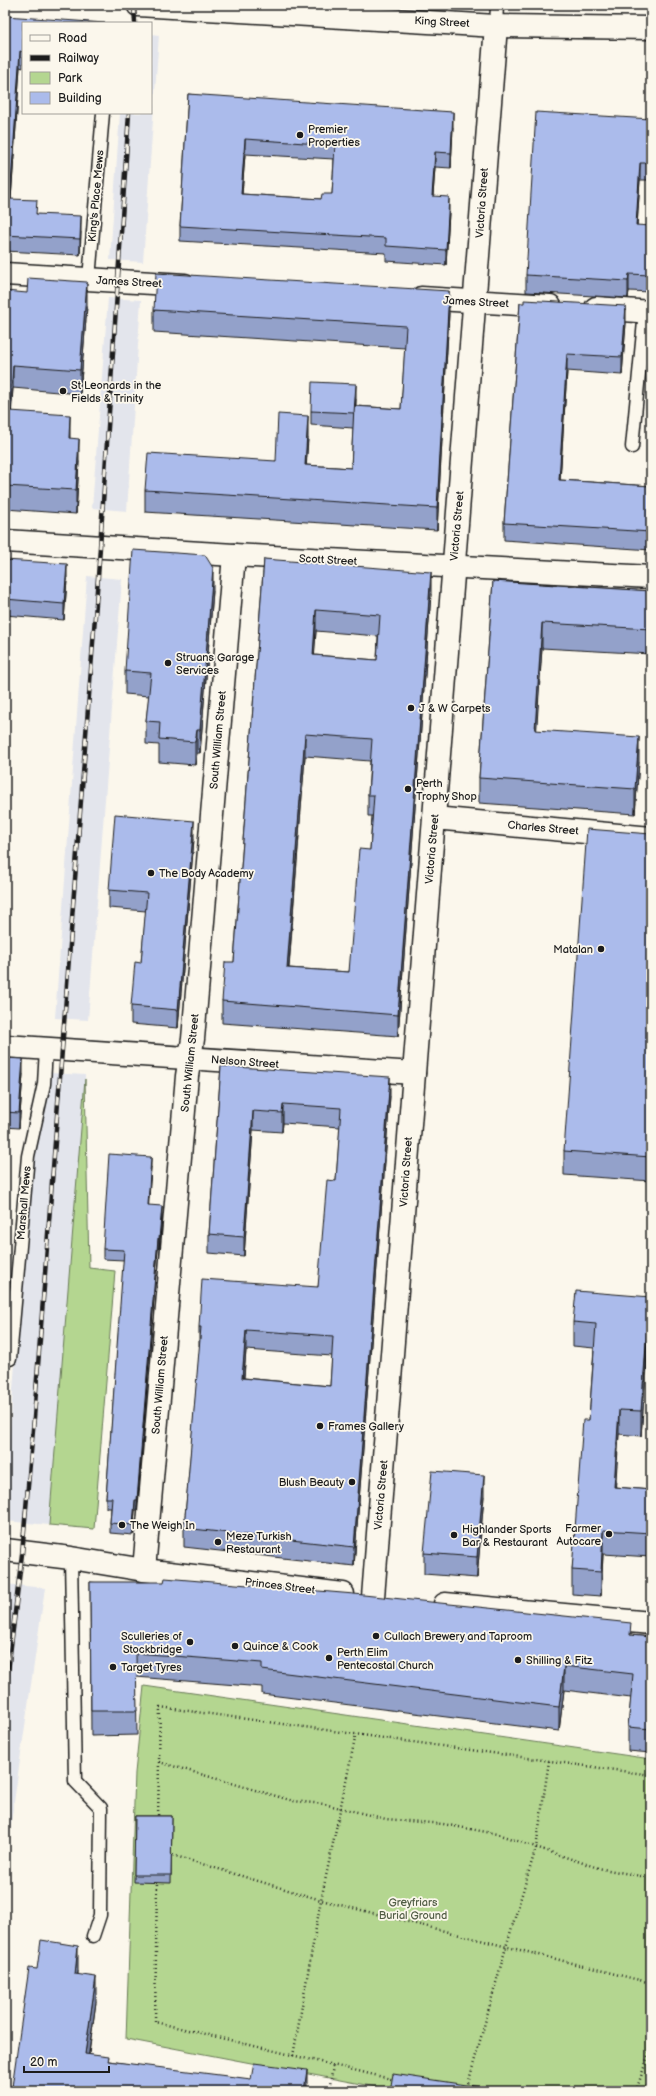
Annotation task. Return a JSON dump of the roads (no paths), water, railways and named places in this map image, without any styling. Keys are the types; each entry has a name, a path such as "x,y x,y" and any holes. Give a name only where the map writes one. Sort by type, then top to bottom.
{"street":[{"name":"King Street","path":"138,5 497,15 651,28"},
{"name":"Victoria Street","path":"373,1597 497,15"},
{"name":"James Street","path":"5,274 203,286"},
{"name":"James Street","path":"400,297 648,311"},
{"name":"Scott Street","path":"5,541 234,555 651,577"},
{"name":"South William Street","path":"144,1570 189,1058 193,1039 234,555"},
{"name":"Charles Street","path":"434,818 651,838"},
{"name":"Nelson Street","path":"5,1046 414,1073"},
{"name":"Princes Street","path":"5,1550 71,1558 144,1570 396,1600"},
{"path":"428,1602 651,1623"}],"lane":[{"name":"King's Place Mews","path":"89,279 103,114"},
{"path":"632,447 648,311"},
{"name":"Marshall Mews","path":"10,1359 28,1156 44,1084 46,1049"},
{"path":"71,1558 75,1781 101,1808 100,1915 93,1936"}],"railway":[{"path":"134,5 135,22"},
{"path":"5,1696 22,1554 34,1418 98,577 129,114"}],"place":[{"name":"Premier Properties","path":"300,135"},
{"name":"St Leonards in the Fields & Trinity","path":"63,391"},
{"name":"Struans Garage Services","path":"168,663"},
{"name":"J & W Carpets","path":"411,708"},
{"name":"Perth Trophy Shop","path":"408,789"},
{"name":"The Body Academy","path":"151,873"},
{"name":"Matalan","path":"601,949"},
{"name":"Frames Gallery","path":"320,1426"},
{"name":"Blush Beauty","path":"352,1482"},
{"name":"The Weigh In","path":"122,1525"},
{"name":"Farmer Autocare","path":"609,1534"},
{"name":"Highlander Sports Bar & Restaurant","path":"454,1535"},
{"name":"Meze Turkish Restaurant","path":"218,1542"},
{"name":"Cullach Brewery and Taproom","path":"376,1636"},
{"name":"Sculleries of Stockbridge","path":"190,1642"},
{"name":"Quince & Cook","path":"235,1646"},
{"name":"Perth Elim Pentecostal Church","path":"329,1658"},
{"name":"Shilling & Fitz","path":"518,1660"},
{"name":"Target Tyres","path":"113,1667"}],"park label":[{"name":"Greyfriars Burial Ground","path":"413,1908"}]}
